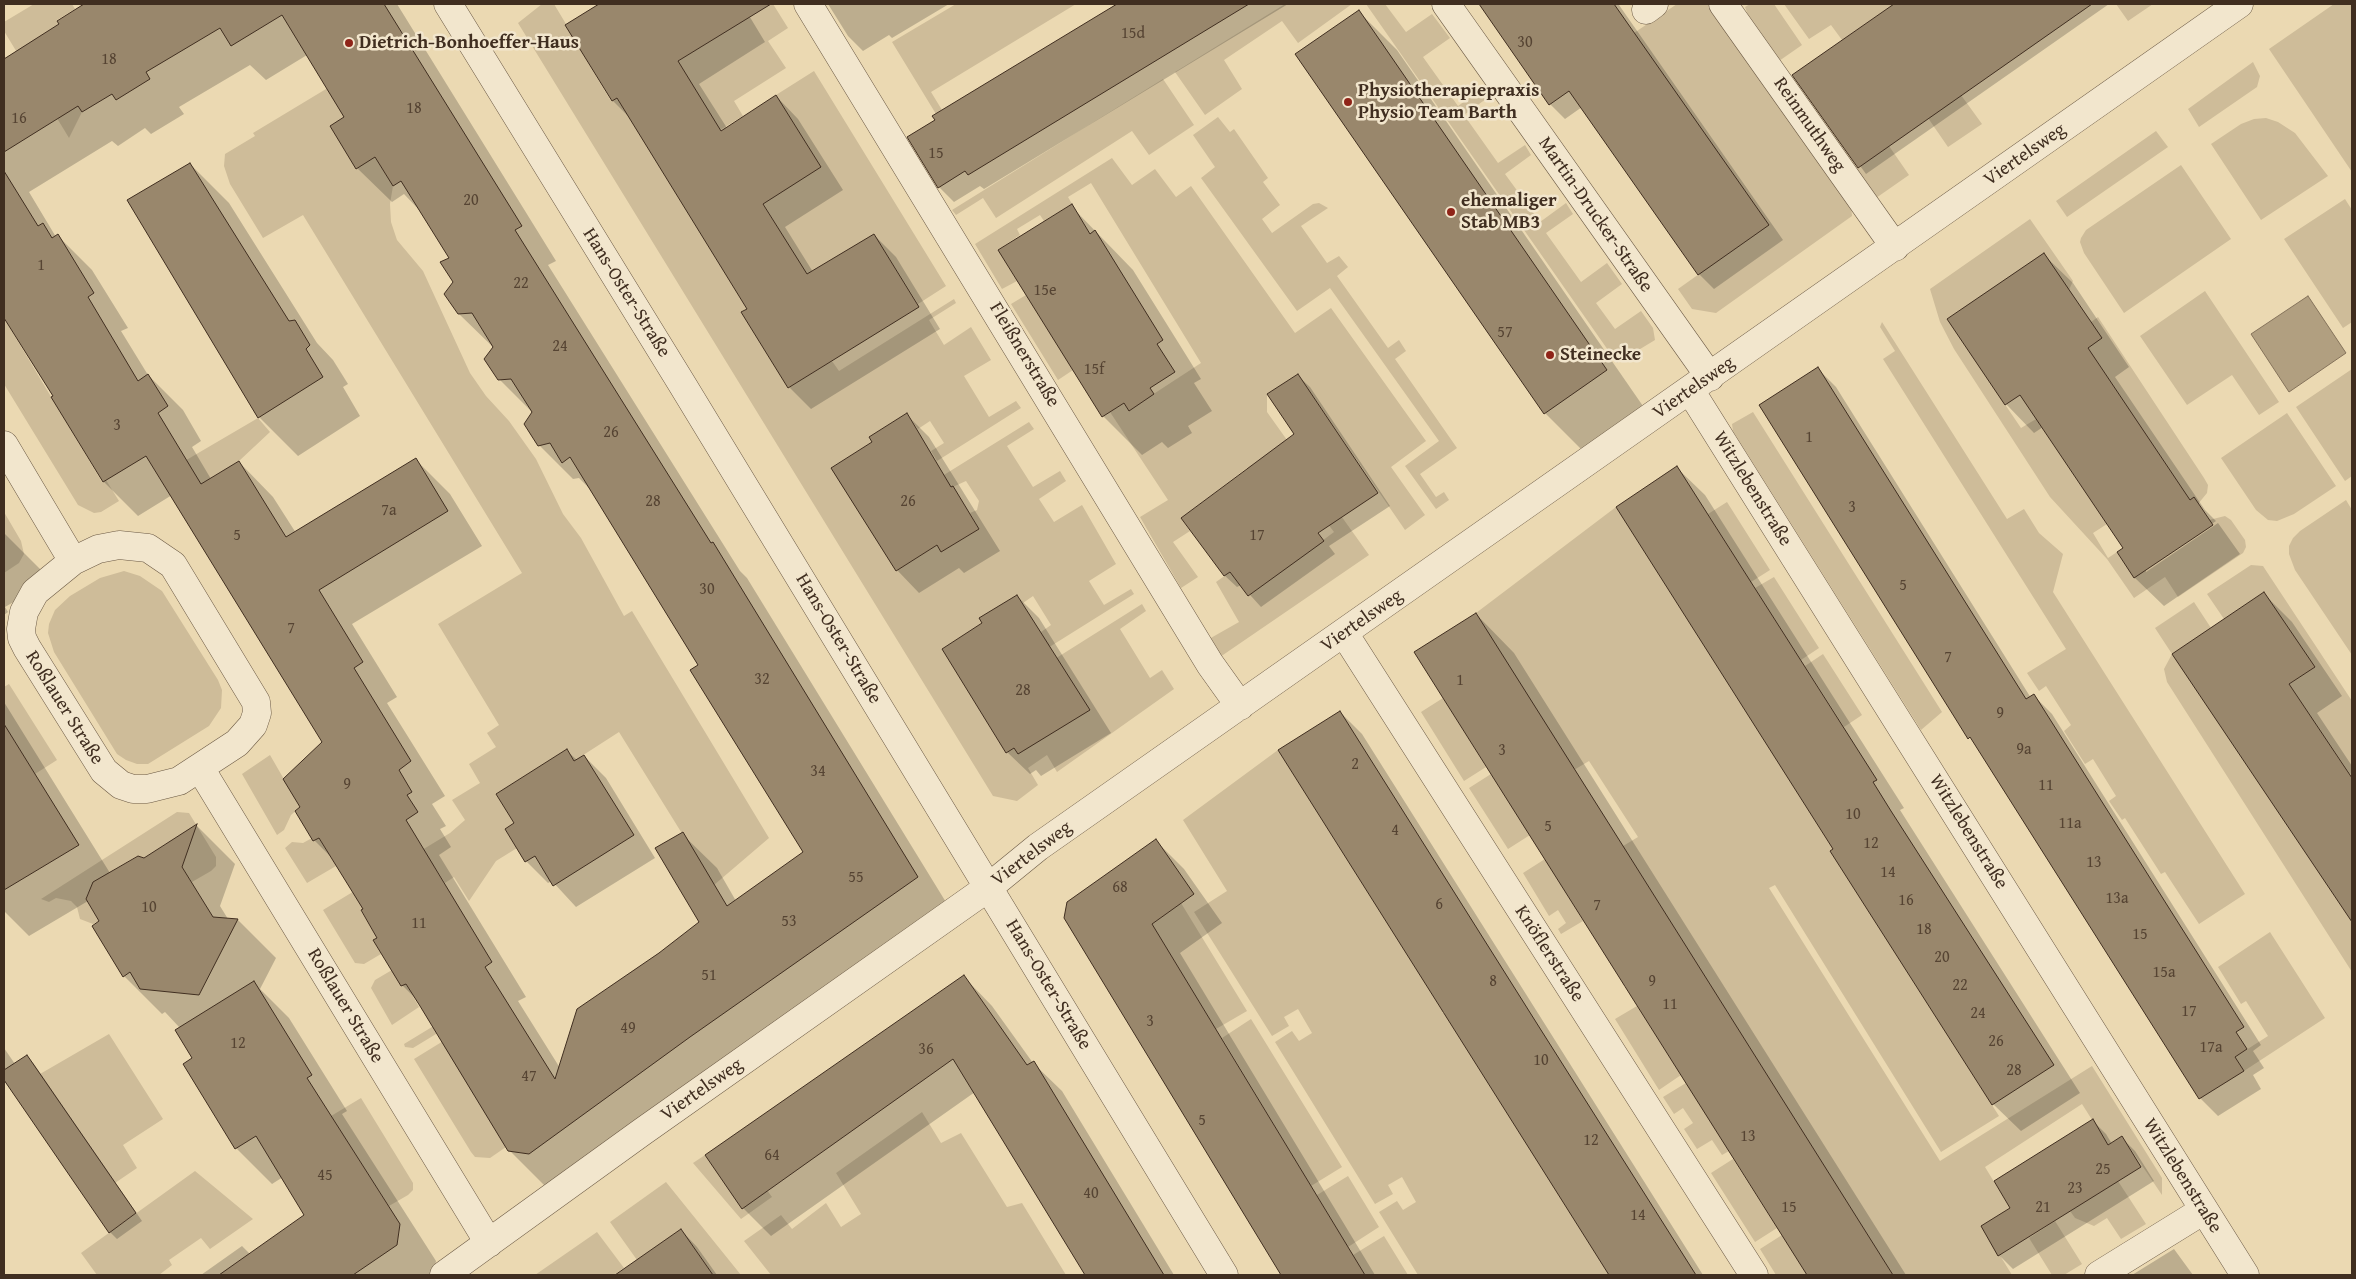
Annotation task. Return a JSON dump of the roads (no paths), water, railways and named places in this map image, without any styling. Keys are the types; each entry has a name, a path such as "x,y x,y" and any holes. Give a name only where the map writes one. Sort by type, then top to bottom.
{"street":[{"name":"Hans-Oster-Straße","path":"448,4 989,887 1224,1275"},
{"name":"Fleißnerstraße","path":"808,4 1210,664 1240,706"},
{"name":"Martin-Drucker-Straße","path":"1446,4 1700,383"},
{"name":"Reinmuthweg","path":"1723,4 1895,247"},
{"name":"Viertelsweg","path":"444,1275 650,1126 989,887 1038,847 2239,4"},
{"name":"Witzlebenstraße","path":"1700,383 2245,1275"},
{"path":"4,446 73,561"},
{"name":"Roßlauer Straße","path":"132,546 148,548 161,555 173,565 256,702 257,713 253,724 237,743 179,781 161,787 133,789 121,784 99,765 42,674 22,638 21,620 28,602 35,592 73,561 98,549 132,546"},
{"name":"Knöflerstraße","path":"1344,634 1754,1275"},
{"name":"Roßlauer Straße","path":"200,768 489,1243"},
{"path":"2099,1275 2204,1210"}],"place":[{"name":"Dietrich-Bonhoeffer-Haus","path":"349,43"},
{"name":"Physiotherapiepraxis Physio Team Barth","path":"1348,102"},
{"name":"ehemaliger Stab MB3","path":"1451,212"},
{"name":"Steinecke","path":"1550,355"}]}
